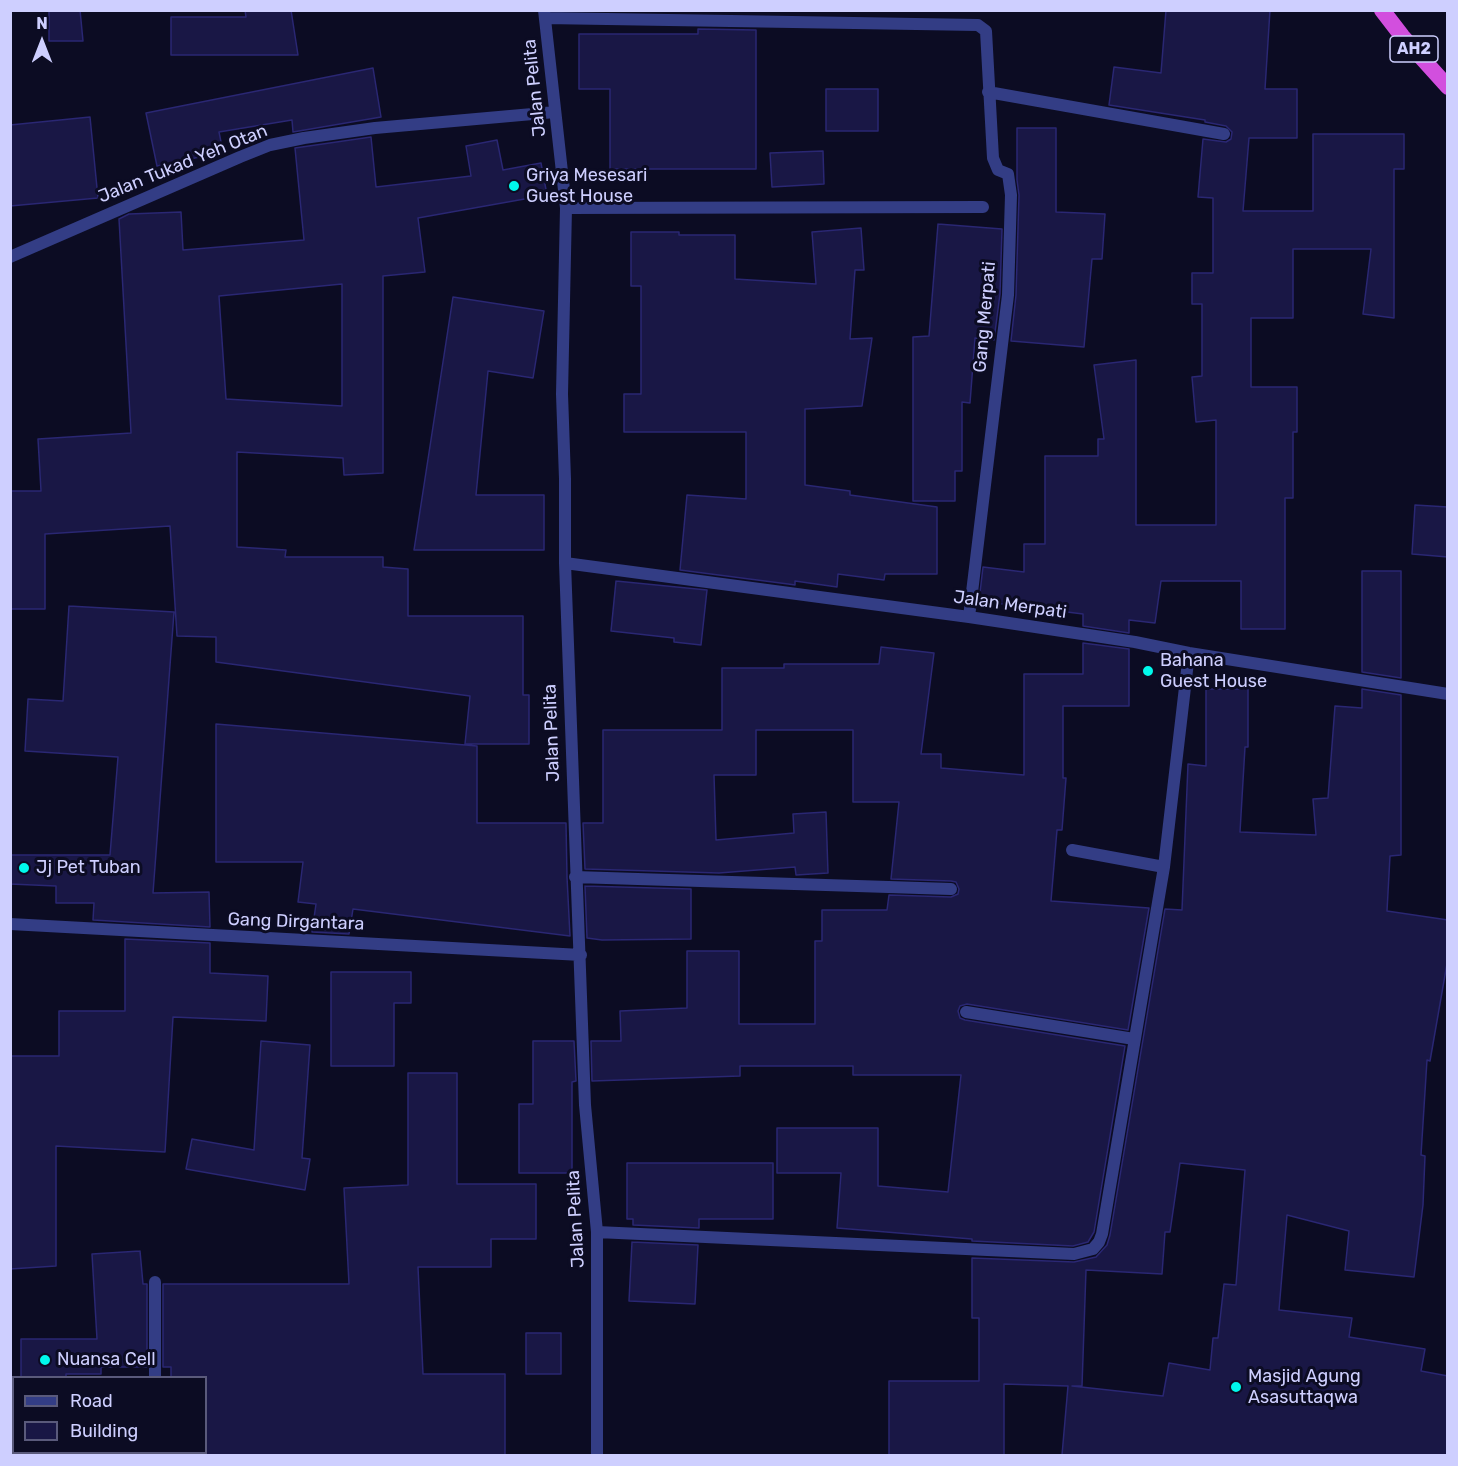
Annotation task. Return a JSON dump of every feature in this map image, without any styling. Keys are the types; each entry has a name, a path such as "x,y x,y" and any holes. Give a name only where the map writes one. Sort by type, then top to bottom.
{"highway":[{"name":"AH2","path":"1382,10 1448,87"}],"street":[{"name":"Gang Merpati","path":"544,14 978,25 986,31 993,158 998,170 1008,174 1011,195 1008,295 969,617"},
{"name":"Jalan Pelita","path":"544,14 566,208 562,394 565,563 585,1105 597,1232 597,1455"},
{"path":"988,92 1224,134"},
{"name":"Jalan Tukad Yeh Otan","path":"10,256 270,146 304,138 375,128 555,111"},
{"path":"566,208 983,207"},
{"name":"Jalan Merpati","path":"565,563 969,617 1448,694"},
{"path":"597,1232 1074,1254 1093,1249 1102,1234 1164,867 1189,653"},
{"path":"1072,850 1164,867"},
{"path":"575,877 951,888"},
{"name":"Gang Dirgantara","path":"10,924 581,955"},
{"path":"966,1012 1134,1039"},
{"path":"155,1282 155,1376"}],"building":[{"path":"49,10 80,10 83,41 49,41"},
{"path":"245,10 291,10 298,55 171,55 171,17 246,17"},
{"path":"1166,10 1270,10 1265,89 1297,89 1297,138 1249,138 1243,211 1313,211 1313,134 1404,134 1404,169 1394,169 1394,318 1363,314 1371,249 1293,249 1293,318 1251,318 1251,387 1297,387 1297,432 1293,432 1293,498 1285,498 1285,629 1241,629 1241,581 1161,581 1155,623 1129,620 1129,633 1083,626 1083,614 979,601 983,567 1024,572 1024,544 1045,544 1045,456 1098,456 1098,439 1104,439 1094,365 1136,360 1136,525 1216,525 1216,420 1196,422 1192,377 1202,376 1202,304 1192,304 1192,273 1213,273 1213,198 1198,197 1203,139 1226,142 1231,139 1232,132 1226,126 1205,122 1205,120 1109,105 1114,67 1161,73"},
{"path":"698,29 756,30 756,169 610,169 610,89 579,89 579,34 698,34"},
{"path":"373,68 381,117 293,132 292,120 219,132 223,152 157,166 146,113"},
{"path":"826,89 878,89 878,131 826,131"},
{"path":"90,117 98,198 10,206 10,125"},
{"path":"1017,128 1056,128 1056,212 1105,214 1102,259 1092,259 1084,347 1011,341 1016,295 1019,195"},
{"path":"371,137 376,187 471,176 466,146 497,140 503,170 541,163 547,195 418,218 425,272 383,276 383,473 344,475 343,458 237,452 237,547 286,550 285,557 383,557 383,567 408,569 408,616 523,616 523,695 529,695 529,744 465,744 470,696 216,662 216,637 177,636 170,526 45,534 45,609 10,609 10,491 41,491 38,439 131,433 119,219 129,214 181,212 183,250 304,240 295,148","holes":["342,284 342,406 226,399 219,296"]},
{"path":"823,151 824,184 772,187 770,153"},
{"path":"938,224 1002,229 1000,294 994,340 975,338 970,403 962,402 962,471 955,471 955,501 913,501 913,337 929,336"},
{"path":"861,228 864,270 855,270 850,339 872,338 862,406 805,409 805,485 850,491 850,495 937,507 937,574 885,574 884,580 838,574 837,587 795,581 795,585 680,570 687,495 746,499 746,432 624,432 624,394 641,394 641,286 631,286 631,232 735,235 735,279 816,284 812,232"},
{"path":"453,297 544,311 533,378 488,371 476,495 544,495 544,550 414,550"},
{"path":"1415,505 1448,507 1448,557 1412,554"},
{"path":"1362,571 1401,571 1401,678 1362,672"},
{"path":"616,581 707,590 701,645 674,642 674,638 611,631"},
{"path":"69,606 174,612 153,893 209,892 210,927 93,920 94,903 56,903 56,886 10,884 10,855 110,855 118,757 25,751 28,699 63,701"},
{"path":"1083,643 1129,649 1129,706 1063,706 1063,778 1066,778 1062,830 1057,830 1051,901 1149,908 1128,1030 967,1004 960,1006 958,1011 960,1018 965,1020 1125,1046 1094,1232 1088,1242 1073,1246 972,1241 972,1239 837,1228 841,1173 777,1173 777,1128 878,1128 878,1186 948,1192 961,1075 853,1075 853,1066 740,1066 740,1076 592,1081 591,1041 621,1041 620,1011 687,1008 687,951 739,951 739,1024 815,1024 815,941 822,941 822,910 887,910 889,895 951,897 958,894 959,889 956,882 951,881 891,879 899,802 853,802 853,730 756,730 756,775 714,775 716,840 794,833 793,814 826,812 828,873 796,875 795,867 719,873 585,869 583,823 603,823 603,730 722,730 722,668 784,668 784,664 879,664 881,647 934,653 921,754 941,754 941,768 1024,775 1024,674 1083,674"},
{"path":"1206,689 1248,689 1248,747 1245,747 1240,832 1316,835 1313,799 1328,798 1335,706 1362,708 1362,689 1401,695 1401,855 1390,856 1387,911 1448,920 1448,958 1430,1061 1427,1060 1421,1155 1425,1156 1423,1205 1414,1277 1345,1270 1349,1231 1287,1215 1279,1310 1352,1318 1349,1337 1425,1349 1421,1371 1448,1376 1448,1455 1062,1455 1068,1386 1004,1384 1004,1455 889,1455 889,1381 979,1381 979,1318 972,1318 972,1258 1074,1262 1096,1257 1107,1245 1165,909 1182,910 1188,764 1206,766","holes":["1180,1163 1245,1170 1236,1285 1224,1284 1218,1338 1213,1338 1210,1370 1169,1363 1163,1396 1072,1386 1082,1386 1086,1270 1162,1274 1165,1232 1170,1232"]},
{"path":"216,724 477,746 477,823 566,823 570,936 353,909 349,934 312,932 316,904 298,902 303,862 216,862"},
{"path":"585,886 691,889 691,939 602,940 587,938"},
{"path":"125,939 210,943 210,973 268,976 266,1021 173,1017 165,1152 56,1146 56,1266 10,1269 10,1056 59,1056 59,1011 125,1011"},
{"path":"331,972 411,972 411,1003 394,1003 394,1066 331,1066"},
{"path":"261,1041 310,1045 302,1158 310,1159 305,1190 186,1169 192,1139 254,1150"},
{"path":"533,1041 574,1041 576,1081 572,1082 572,1173 519,1173 519,1104 533,1104"},
{"path":"408,1073 457,1073 457,1184 536,1184 536,1239 491,1239 491,1267 418,1267 423,1374 505,1374 505,1455 206,1455 207,1376 171,1376 171,1367 163,1367 163,1284 349,1284 344,1188 408,1185"},
{"path":"627,1163 773,1163 773,1219 699,1219 699,1228 633,1225 633,1219 627,1219"},
{"path":"632,1242 698,1245 695,1304 629,1301"},
{"path":"140,1251 143,1284 147,1284 147,1367 101,1367 101,1374 21,1376 21,1339 97,1339 92,1254"},
{"path":"526,1333 561,1333 561,1374 526,1374"}],"place":[{"name":"Griya Mesesari Guest House","path":"514,186"},
{"name":"Bahana Guest House","path":"1148,671"},
{"name":"Jj Pet Tuban","path":"24,868"},
{"name":"Nuansa Cell","path":"45,1360"},
{"name":"Masjid Agung Asasuttaqwa","path":"1236,1387"}]}
